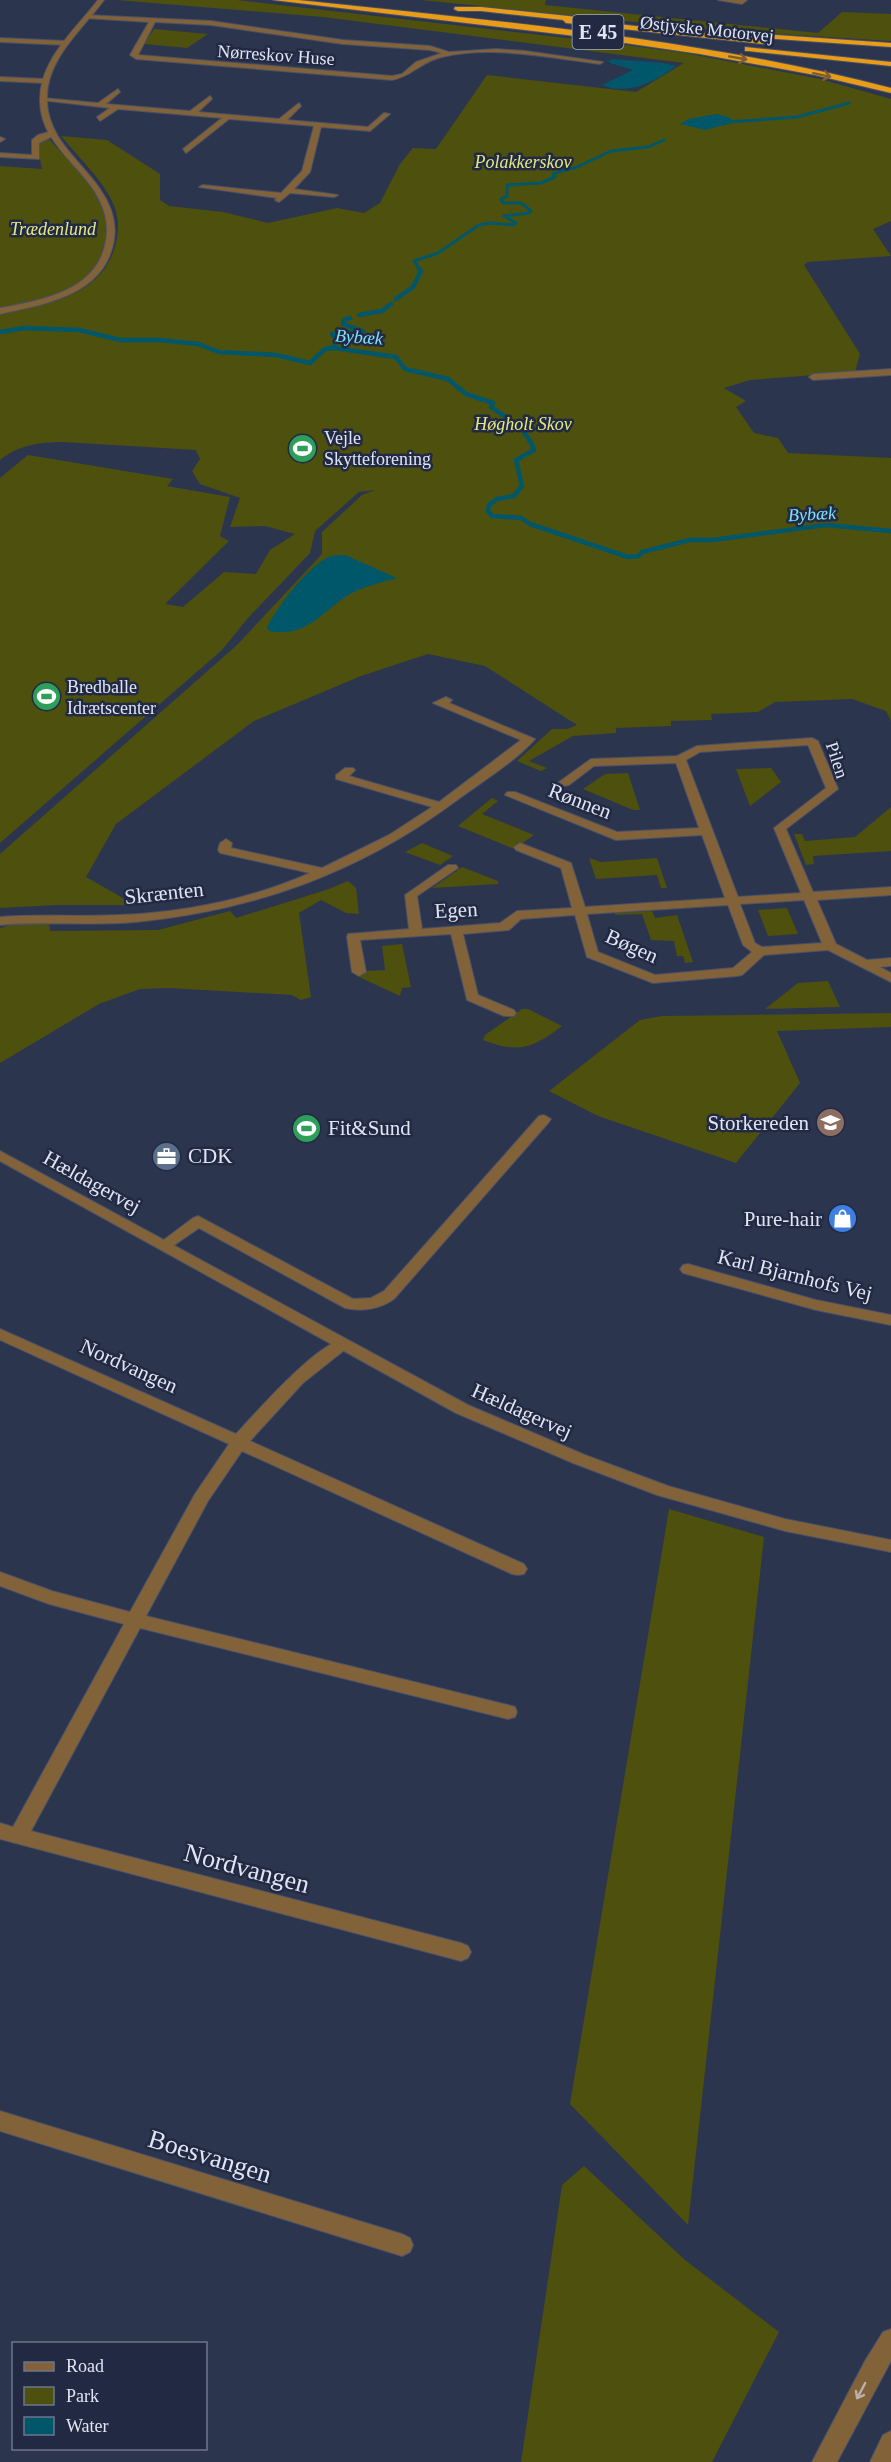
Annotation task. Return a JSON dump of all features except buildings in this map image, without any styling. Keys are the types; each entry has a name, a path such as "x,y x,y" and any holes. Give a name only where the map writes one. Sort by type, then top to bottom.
{"highway":[{"path":"277,0 472,21 694,50 788,67 891,92"},
{"name":"Østjyske Motorvej","path":"305,0 891,64"},
{"name":"Østjyske Motorvej","path":"448,8 891,57"},
{"path":"458,9 481,9 753,36 891,45"}],"street":[{"path":"0,310 50,299 80,287 99,270 105,261 113,237 111,215 103,198 52,133 44,112 43,100 45,81 53,58 101,0"},
{"path":"721,0 743,1"},
{"name":"Nørreskov Huse","path":"86,17 211,23 343,42 430,48 452,53"},
{"name":"Nørreskov Huse","path":"154,19 133,55 136,57 392,78 404,76 409,68 424,59 452,53 513,52 600,62"},
{"path":"0,40 66,43"},
{"path":"0,79 45,81"},
{"path":"100,105 118,91"},
{"path":"192,114 210,98"},
{"path":"43,100 370,129 386,114"},
{"path":"280,122 299,105"},
{"path":"100,119 117,106"},
{"path":"186,151 228,117"},
{"path":"284,196 306,172 318,126"},
{"path":"0,155 36,156 34,142 41,136 52,133"},
{"path":"203,187 284,196 334,195"},
{"path":"813,377 891,372"},
{"name":"Skrænten","path":"0,921 34,917 134,918 197,910 270,894 326,873 403,833 443,807 529,739 439,703 446,700"},
{"name":"Pilen","path":"680,759 697,749 812,741 832,789 780,828 809,896"},
{"path":"680,759 749,945 760,951 830,946 891,978"},
{"name":"Rønnen","path":"565,782 591,763 680,759"},
{"path":"349,770 340,777 443,807"},
{"name":"Rønnen","path":"511,795 616,836 707,831"},
{"path":"226,843 224,850 326,873"},
{"path":"520,847 567,866 579,910"},
{"name":"Egen","path":"452,868 411,895 417,932 504,927 517,915 891,891"},
{"path":"809,896 830,946"},
{"name":"Bøgen","path":"579,910 592,954 653,979 738,972 760,951"},
{"path":"456,930 472,997 509,1014"},
{"path":"359,972 353,937 417,932"},
{"path":"866,964 891,962"},
{"path":"165,1245 198,1221 350,1304 378,1303 389,1295 544,1119"},
{"name":"Hældagervej","path":"0,1155 462,1409 579,1459 663,1491 785,1525 891,1546"},
{"name":"Karl Bjarnhofs Vej","path":"688,1269 816,1305 891,1320"},
{"name":"Nordvangen","path":"0,1334 518,1569"},
{"name":"Nordvangen","path":"341,1344 297,1380 239,1442 201,1498 135,1620 9,1833 462,1952"},
{"path":"0,1579 49,1597 135,1620 508,1712"},
{"name":"Boesvangen","path":"0,2121 402,2245"},
{"path":"824,2462 873,2369 891,2340"},
{"path":"882,2462 891,2444"}],"green space":[{"path":"116,0 237,0 610,43 685,53 820,79 891,99 891,221 873,229 891,256 808,262 804,265 860,354 855,372 750,380 724,388 746,401 736,407 754,433 778,438 788,453 891,458 891,721 886,711 852,699 775,702 758,712 711,714 712,720 671,721 671,726 616,728 616,733 573,736 529,761 547,768 541,771 517,761 552,729 567,729 577,725 485,666 428,654 361,676 254,721 116,824 86,877 135,905 0,908 0,854 237,645 322,554 322,532 362,495 375,490 359,492 315,531 310,553 248,618 222,650 0,843 0,478 28,455 173,479 167,486 230,497 220,536 229,541 165,604 183,607 224,572 256,574 270,550 295,534 265,526 230,527 240,498 200,484 192,471 200,459 196,450 54,442 22,448 0,460 0,313 51,302 82,289 106,266 117,238 118,225 112,201 95,176 61,136 107,140 160,174 160,200 169,206 223,212 268,223 337,208 364,213 380,203 400,164 413,148 436,149 487,75 636,92 684,63 323,17"},
{"path":"421,0 546,0 545,5 818,33 842,12 891,14 891,41 705,29"},
{"path":"154,29 208,34 187,48 144,44"},
{"name":"Trædenlund","path":"49,139 82,175 98,199 105,221 105,243 99,260 90,273 78,283 49,297 0,308 0,166 42,169 37,144"},
{"path":"771,768 781,782 750,806 736,769"},
{"path":"628,773 640,810 633,810 583,789 605,774"},
{"path":"492,798 498,801 482,814 534,835 514,849 458,826"},
{"path":"891,807 891,851 813,856 814,864 806,865 794,834 802,834 805,841 855,837"},
{"path":"422,843 453,856 440,865 405,852"},
{"path":"589,858 601,862 657,858 667,888 661,888 657,875 596,879"},
{"path":"462,867 498,881 498,884 432,888"},
{"path":"348,881 356,888 359,914 346,913 321,900 299,913 311,997 301,1000 292,995 169,988 140,989 99,1004 0,1063 0,928 14,924 49,923 50,931 158,930 230,911 236,918"},
{"path":"787,908 798,934 768,936 758,910"},
{"path":"652,911 655,918 677,915 693,962 685,963 683,956 677,956 674,941 651,940 642,914 615,915 615,913"},
{"path":"402,944 411,987 402,988 400,996 359,977 366,971 385,970 382,946"},
{"path":"828,981 840,1007 765,1009 798,983"},
{"path":"522,1009 528,1009 562,1026 534,1044 516,1048 483,1040 485,1035"},
{"path":"891,1013 891,1027 777,1031 800,1083 736,1163 598,1116 549,1091 640,1020 662,1016"},
{"path":"669,1509 764,1537 688,2225 570,2104"},
{"path":"584,2166 685,2260 779,2332 712,2462 521,2462 562,2185"}],"water":[{"path":"612,59 676,66 641,86 611,88 602,85 633,70 608,61"},
{"path":"716,114 736,122 705,130 680,124 689,119"},
{"path":"345,555 397,578 352,593 305,627 294,631 269,631 267,627 286,598 313,568 331,556"}],"waterway":[{"path":"728,122 797,117 849,103"},
{"path":"420,270 414,261 438,253 479,225 490,223 513,225 516,223 504,216 529,213 531,211 521,203 503,203 501,199 507,196 507,185 541,183 555,177 553,174 555,173 577,167 611,151 648,147 664,140"},
{"path":"396,299 413,287 420,270"},
{"path":"359,315 382,311 391,304"},
{"path":"334,348 336,339 332,334 363,331 343,324 344,320 350,318"},
{"name":"Bybæk","path":"0,332 25,328 79,330 120,340 160,340 198,344 219,352 276,355 310,363 325,349 334,348"},
{"name":"Bybæk","path":"334,348 396,357 405,369 448,379 466,394 493,403 491,407 517,425 527,436 534,450 516,460 522,486 514,496 497,499 489,505 488,511 492,516 521,518 530,524 628,557 639,556 642,552 690,540 713,540 826,525 891,531"}],"place":[{"name":"Vejle Skytteforening","path":"303,448"},
{"name":"Bredballe Idrætscenter","path":"46,697"},
{"name":"Storkereden","path":"830,1123"},
{"name":"Fit&Sund","path":"307,1128"},
{"name":"CDK","path":"167,1156"},
{"name":"Pure-hair","path":"843,1219"}],"park label":[{"name":"Polakkerskov","path":"523,162"},
{"name":"Høgholt Skov","path":"523,424"}]}
